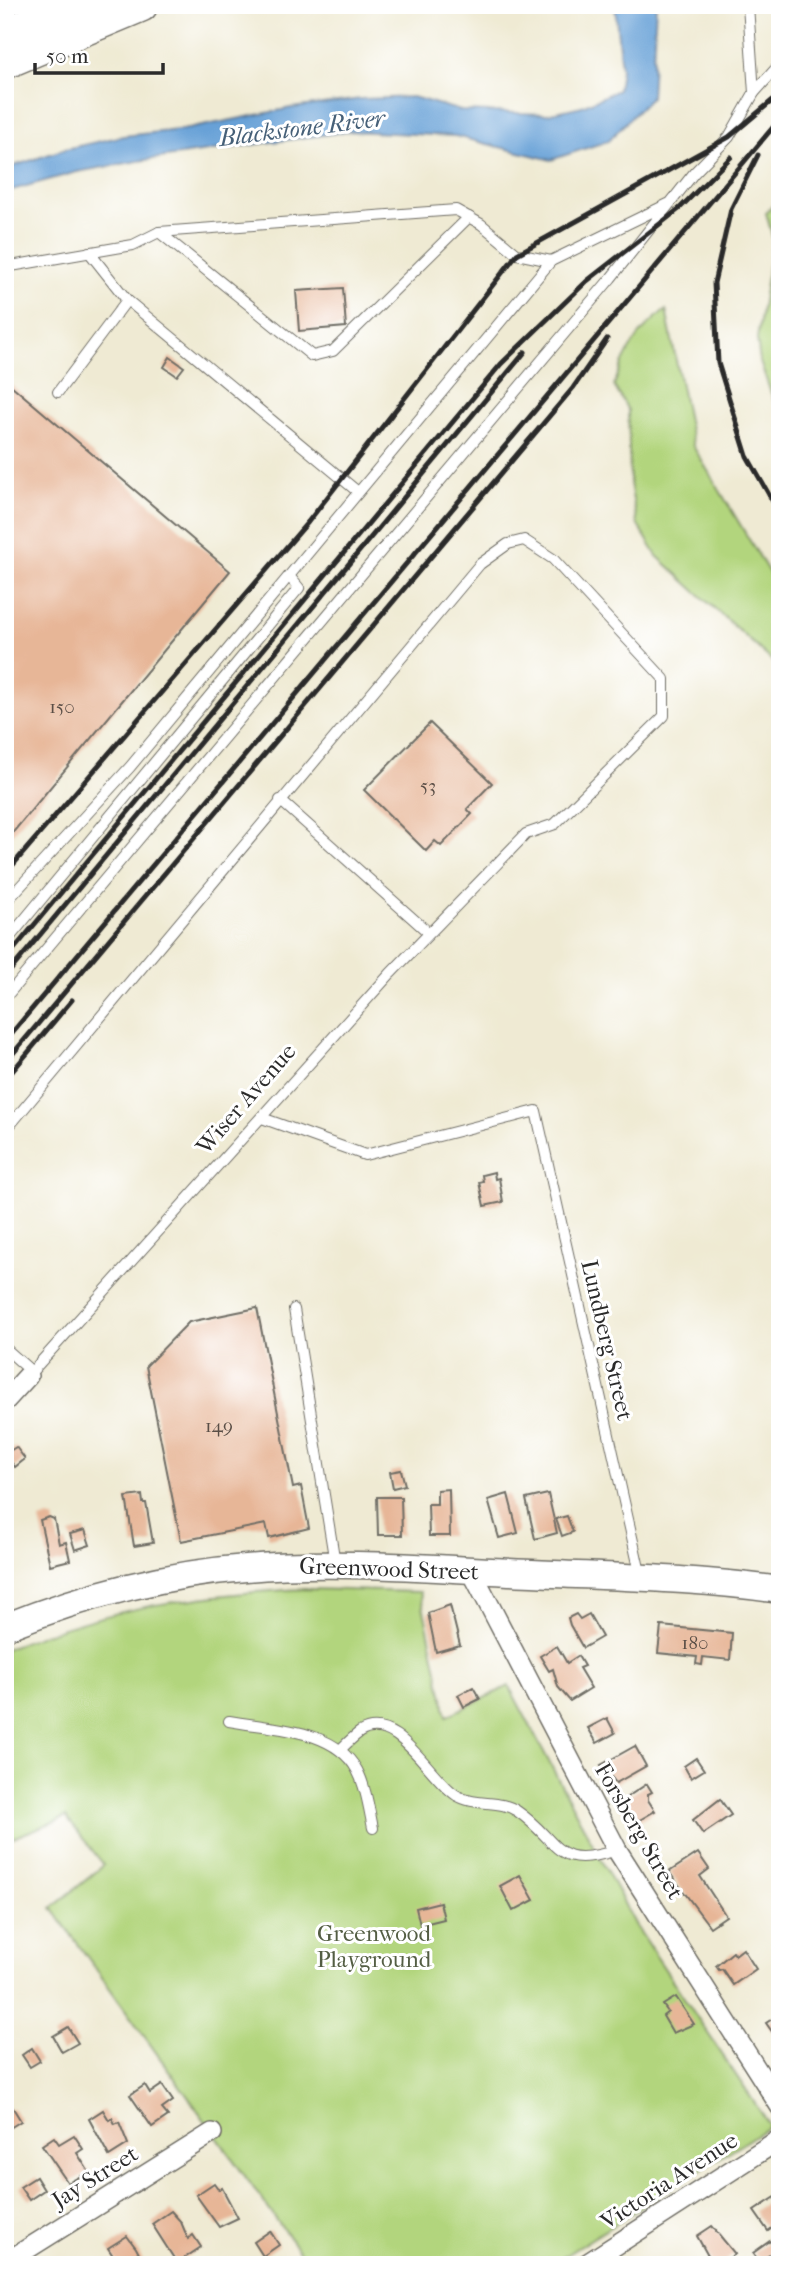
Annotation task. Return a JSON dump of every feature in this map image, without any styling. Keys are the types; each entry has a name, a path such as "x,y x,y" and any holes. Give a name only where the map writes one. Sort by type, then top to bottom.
{"highway":[{"path":"5,34 76,5"},
{"path":"5,62 141,5"}],"main road":[{"name":"Greenwood Street","path":"5,1627 94,1594 154,1580 246,1567 471,1570 642,1578 780,1590"}],"street":[{"name":"Wiser Avenue","path":"5,1401 30,1374"},
{"name":"Forsberg Street","path":"471,1570 617,1850 780,2106"},
{"name":"Jay Street","path":"5,2263 212,2133"},
{"name":"Victoria Avenue","path":"585,2265 780,2139"}],"lane":[{"path":"748,5 754,93"},
{"path":"5,998 729,136 754,93 780,64"},
{"path":"5,903 130,767 551,261 670,203"},
{"path":"5,267 133,245 159,232 456,210 517,254 551,261"},
{"path":"159,232 312,356 333,351 469,217"},
{"path":"89,252 127,300 358,492"},
{"path":"58,391 127,300"},
{"name":"Wiser Avenue","path":"30,1374 429,933 526,834 555,824 664,716 664,680 553,559 524,540 508,544 480,564 280,800"},
{"path":"5,943 299,588 289,576"},
{"path":"5,1130 280,800 429,933"},
{"name":"Lundberg Street","path":"262,1118 365,1155 536,1111 642,1578"},
{"path":"294,1309 335,1567"},
{"path":"5,1348 30,1374"},
{"path":"229,1721 325,1739 340,1750 357,1769 373,1828"},
{"path":"340,1750 360,1732 374,1727 389,1730 408,1744 439,1780 457,1796 476,1803 508,1806 519,1812 554,1848 573,1857 589,1859 617,1850"}],"green space":[{"path":"780,197 780,418 760,362 757,339 773,239 766,213"},
{"path":"666,310 693,446 780,591 780,668 657,556 637,523 630,483 628,410 614,386 622,363 633,344 647,326"},
{"name":"Greenwood Playground","path":"309,1589 420,1592 447,1716 509,1686 636,1926 770,2126 550,2265 309,2265 52,1908 104,1865 66,1817 5,1841 5,1649 80,1623 154,1605 230,1594"}],"water":[{"name":"Blackstone River","path":"615,5 656,5 651,97 608,141 551,160 455,136 350,131 138,161 77,172 5,192 5,169 65,149 123,136 187,129 291,108 361,99 413,97 461,111 547,114 582,106 618,90 621,70"}],"building":[{"path":"343,288 346,327 299,331 296,291"},
{"path":"170,357 184,367 177,376 164,367"},
{"path":"5,380 230,571 5,842"},
{"path":"430,723 492,783 467,809 472,814 441,846 435,841 426,851 364,790"},
{"path":"494,1172 495,1179 499,1178 503,1202 484,1206 479,1182 483,1181 482,1175"},
{"path":"257,1308 293,1488 301,1486 309,1528 269,1538 266,1524 181,1541 146,1366 189,1322"},
{"path":"16,1447 25,1459 15,1467 5,1454"},
{"path":"401,1470 405,1485 393,1488 390,1472"},
{"path":"449,1489 450,1536 429,1536 428,1504 437,1504 437,1490"},
{"path":"508,1494 518,1533 499,1538 488,1500"},
{"path":"548,1494 557,1533 535,1539 526,1499"},
{"path":"142,1495 143,1503 146,1503 153,1543 134,1546 126,1497"},
{"path":"377,1497 401,1497 402,1535 378,1535"},
{"path":"567,1516 573,1532 562,1536 556,1519"},
{"path":"49,1517 54,1519 59,1544 66,1542 70,1560 50,1565 40,1520"},
{"path":"85,1530 90,1545 75,1550 70,1534"},
{"path":"450,1605 460,1645 436,1652 428,1613"},
{"path":"576,1614 580,1619 589,1614 602,1637 583,1648 568,1618"},
{"path":"661,1626 732,1633 730,1660 703,1657 702,1665 696,1664 697,1657 658,1653"},
{"path":"557,1646 567,1663 578,1656 584,1666 579,1668 591,1688 570,1701 558,1687 553,1669 549,1671 540,1656"},
{"path":"473,1687 480,1699 464,1707 458,1695"},
{"path":"607,1718 615,1733 597,1743 588,1728"},
{"path":"635,1746 646,1766 616,1783 601,1765"},
{"path":"696,1758 704,1770 691,1778 684,1766"},
{"path":"647,1784 652,1792 648,1794 648,1800 655,1811 631,1825 618,1803"},
{"path":"720,1799 731,1815 703,1834 693,1820"},
{"path":"698,1853 709,1869 700,1876 726,1916 710,1927 669,1872"},
{"path":"520,1875 534,1900 513,1911 500,1886"},
{"path":"440,1902 444,1919 420,1925 416,1908"},
{"path":"743,1949 756,1969 733,1985 722,1969 719,1970 716,1966 733,1952 735,1955"},
{"path":"676,1997 694,2024 673,2033 663,2016 668,2012 663,2005"},
{"path":"780,2014 780,2043 766,2023"},
{"path":"68,2027 78,2043 62,2052 53,2036"},
{"path":"32,2048 40,2061 30,2067 22,2055"},
{"path":"145,2085 150,2093 162,2085 173,2101 162,2109 168,2116 152,2127 130,2095"},
{"path":"13,2108 21,2121 5,2131 5,2113"},
{"path":"103,2110 109,2120 112,2118 115,2124 119,2122 128,2144 109,2156 89,2119"},
{"path":"74,2135 83,2149 77,2153 89,2172 68,2183 42,2145 54,2137 59,2144"},
{"path":"36,2177 44,2190 29,2200 20,2187"},
{"path":"214,2183 219,2190 222,2188 238,2218 219,2227 196,2195"},
{"path":"777,2196 780,2200 780,2222 768,2231 754,2211"},
{"path":"171,2211 181,2222 188,2239 193,2235 201,2247 177,2263 152,2224"},
{"path":"712,2226 735,2254 720,2265 713,2265 697,2236"},
{"path":"270,2231 279,2245 263,2256 254,2242"},
{"path":"127,2236 145,2265 119,2265 108,2248"},
{"path":"770,2241 776,2250 760,2262 753,2253"}],"railway":[{"path":"5,874 308,522 517,254 729,137 780,94"},
{"path":"5,1041 780,119"},
{"path":"758,155 731,209 714,283 718,363 747,456 780,514"},
{"path":"5,960 501,364 587,281 679,209 731,157"},
{"path":"5,1063 573,388 607,339"},
{"path":"5,977 525,352"},
{"path":"5,1080 72,1000"}]}
